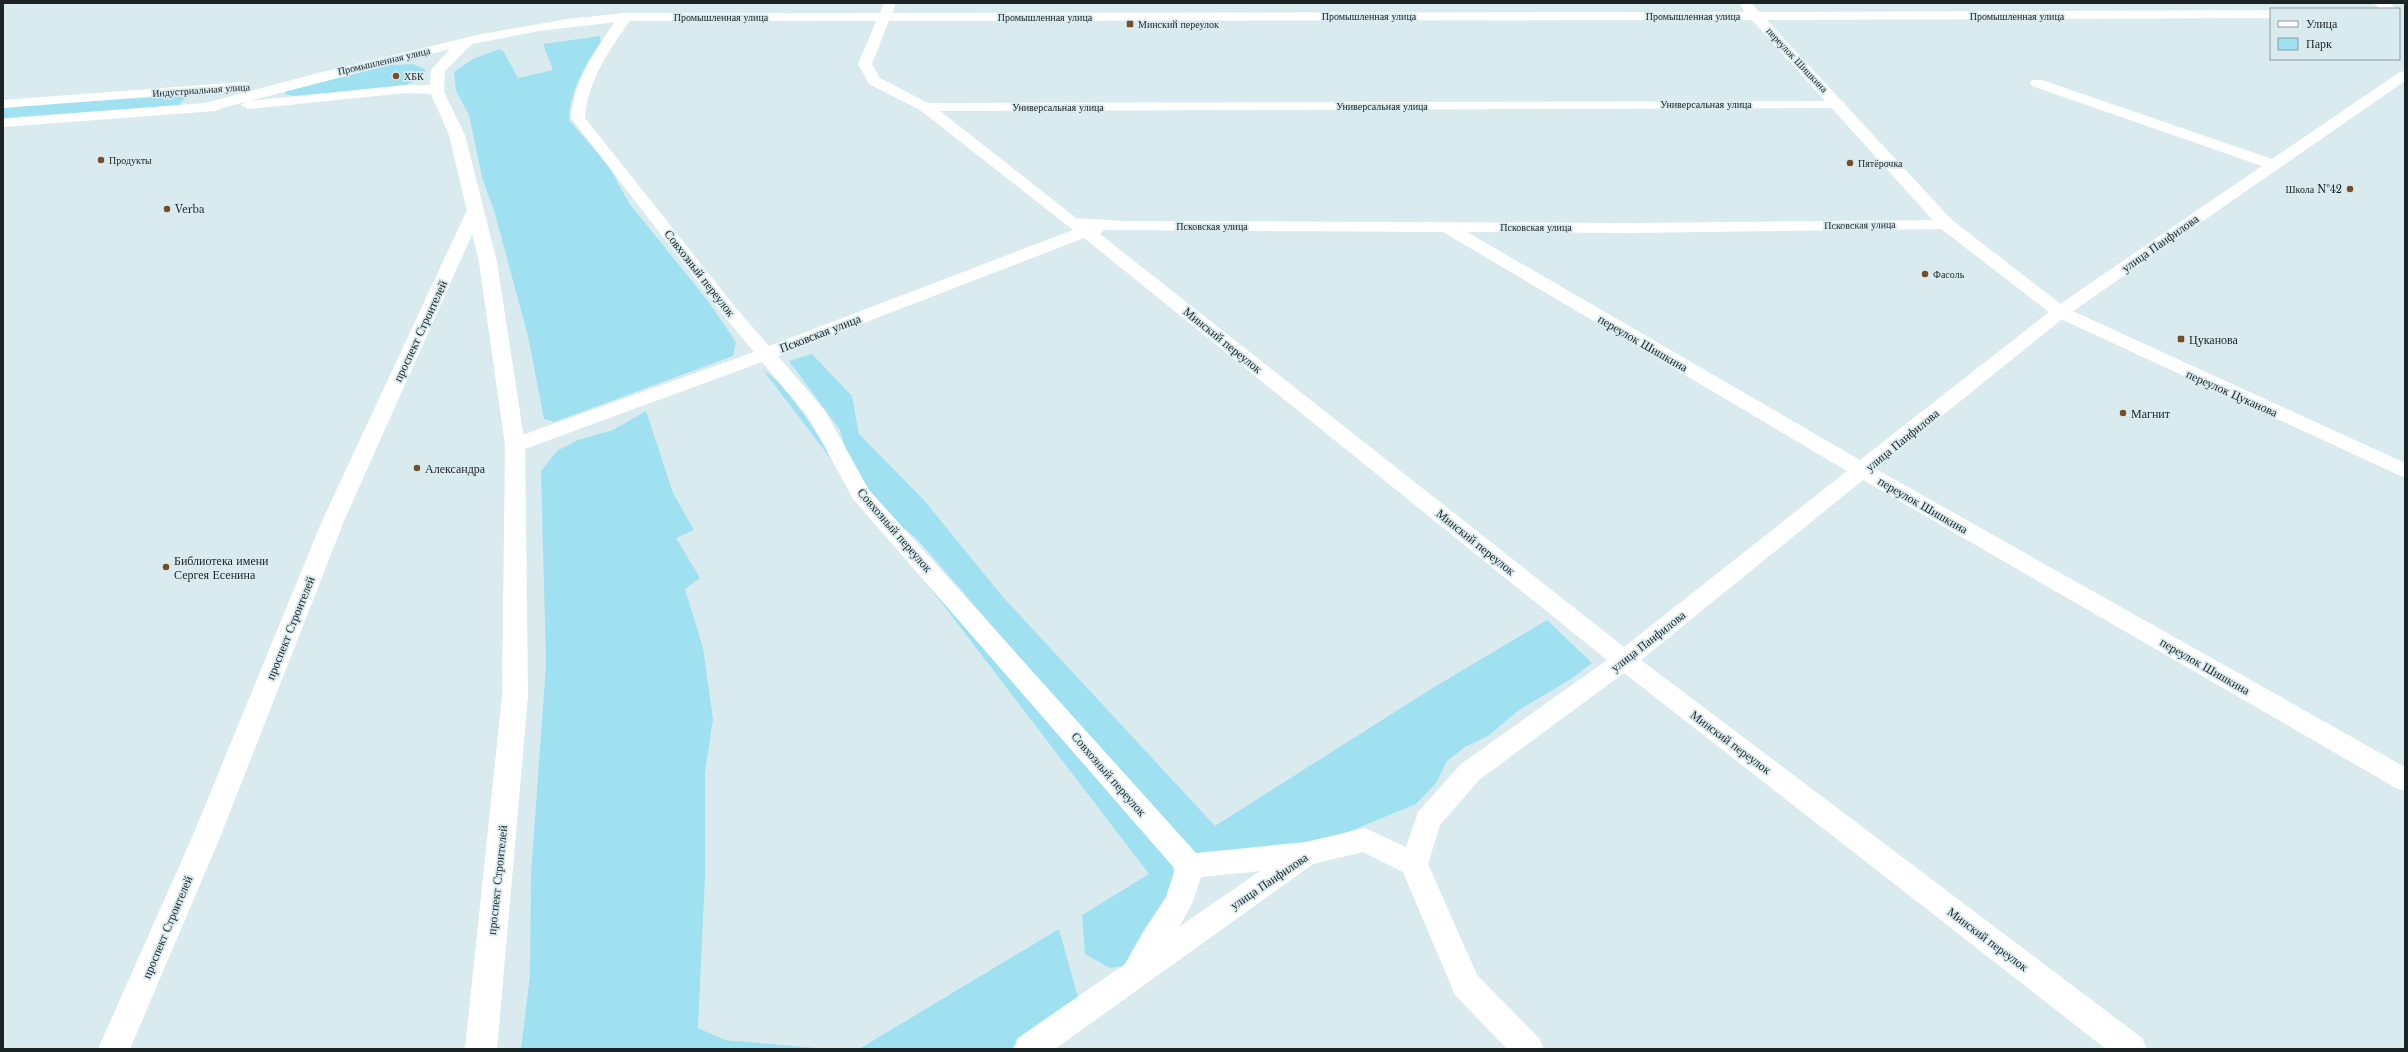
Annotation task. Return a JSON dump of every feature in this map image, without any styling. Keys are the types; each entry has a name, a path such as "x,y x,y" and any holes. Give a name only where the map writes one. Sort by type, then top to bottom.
{"street":[{"path":"1328,3 1333,16"},
{"name":"переулок Шишкина","path":"1744,3 1838,104 1946,224 2060,312"},
{"path":"2060,3 2078,16"},
{"path":"2379,3 2388,8"},
{"name":"Промышленная улица","path":"298,81 469,41 577,21 625,17 887,10 1333,16 2078,16 2270,14"},
{"name":"Минский переулок","path":"887,10 865,64 874,81 925,107 1079,227 1624,660 2131,1049"},
{"name":"Совхозный переулок","path":"625,17 584,81 578,101 578,118 730,312 818,415 861,494 1190,866"},
{"name":"Промышленная улица","path":"438,80 451,55 469,41"},
{"name":"улица Панфилова","path":"1029,1049 1306,854 1365,840 1414,864 1428,820 1470,772 1624,660 1863,471 2060,312 2405,75"},
{"name":"Индустриальная улица","path":"3,123 201,108 405,88 438,80"},
{"name":"проспект Строителей","path":"438,80 457,136 488,262 516,446 515,696 481,1049"},
{"name":"Индустриальная улица","path":"201,108 298,81"},
{"name":"Индустриальная улица","path":"3,104 298,81"},
{"path":"2037,84 2273,165"},
{"name":"Универсальная улица","path":"925,107 1838,104"},
{"name":"проспект Строителей","path":"114,1049 207,835 333,521 475,210"},
{"name":"Псковская улица","path":"516,446 766,354 1079,227 1444,226 1628,228 1946,224"},
{"name":"переулок Шишкина","path":"1444,226 1863,471 2405,780"},
{"name":"переулок Цуканова","path":"2060,312 2405,471"},
{"path":"1135,974 1153,941 1179,902 1190,866 1306,854"},
{"path":"1414,864 1466,985 1528,1049"}],"green space":[{"path":"600,36 601,42 589,60 575,89 569,120 608,165 629,203 708,301 736,342 733,356 554,422 544,419 528,336 495,214 482,177 469,115 456,91 454,72 473,59 499,49 504,52 518,78 553,70 543,44"},
{"path":"413,64 425,69 424,75 401,87 293,96 285,94 286,91 295,87 390,65"},
{"path":"188,95 179,105 3,118 3,107"},
{"path":"812,354 852,396 859,434 923,499 1003,597 1215,826 1431,689 1547,620 1592,663 1571,679 1519,710 1488,736 1465,747 1447,761 1436,783 1416,804 1351,831 1322,840 1280,849 1201,856 1192,851 1128,782 917,539 879,508 846,450 840,430 789,361"},
{"path":"763,370 784,389 795,402 843,472 841,472"},
{"path":"646,411 673,493 694,530 676,538 700,578 685,589 703,648 713,719 705,773 705,875 698,1028 725,1040 827,1049 521,1049 530,975 531,874 546,665 541,471 557,451 578,440 613,430"},
{"path":"869,508 1173,863 1174,882 1162,909 1125,966 1110,968 1085,954 1082,915 1149,874"},
{"path":"1059,929 1082,1012 1029,1049 859,1049"}],"place":[{"name":"Минский переулок","path":"1130,24"},
{"name":"ХБК","path":"396,76"},
{"name":"Продукты","path":"101,160"},
{"name":"Пятёрочка","path":"1850,163"},
{"name":"Школа №42","path":"2350,189"},
{"name":"Verba","path":"167,209"},
{"name":"Фасоль","path":"1925,274"},
{"name":"Цуканова","path":"2181,339"},
{"name":"Магнит","path":"2123,413"},
{"name":"Александра","path":"417,468"},
{"name":"Библиотека имени Сергея Есенина","path":"166,567"}]}
